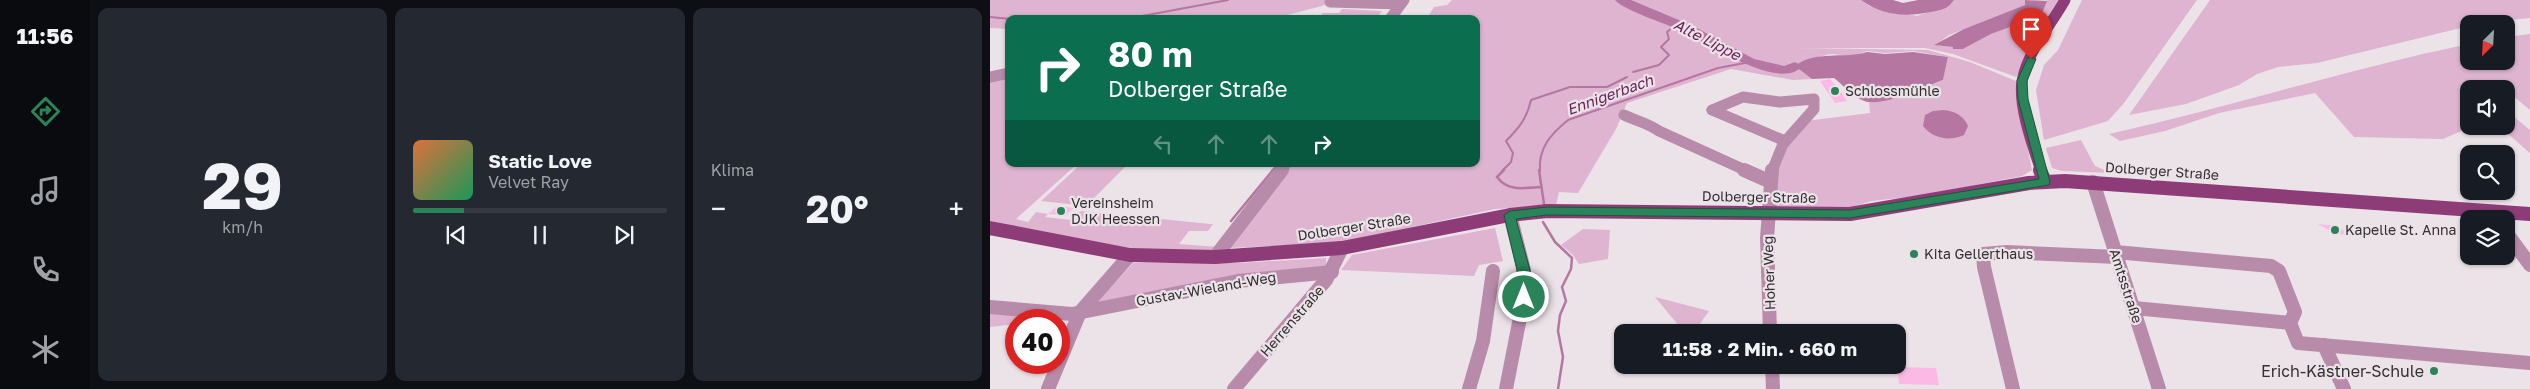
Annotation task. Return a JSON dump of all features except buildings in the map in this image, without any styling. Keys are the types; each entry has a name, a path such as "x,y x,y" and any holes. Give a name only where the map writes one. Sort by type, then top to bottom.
{"main road":[{"path":"2045,182 2025,111 2022,84 2026,68 2065,0"},
{"name":"Dolberger Straße","path":"990,228 1130,255 1215,257 1342,248 1510,215 1547,211 1850,214 2045,182 2093,182 2460,212"},
{"name":"Dolberger Straße","path":"2515,214 2530,214"}],"street":[{"path":"1330,2 1402,2"},
{"path":"1393,15 1402,2"},
{"path":"990,77 1005,74"},
{"path":"1743,97 1780,102 1814,99 1814,109 1784,141 1746,124 1712,110 1743,97"},
{"path":"1624,116 1641,123 1649,123 1659,131 1771,182"},
{"name":"Hoher Weg","path":"1770,324 1767,214 1771,182 1778,151 1784,141"},
{"path":"1215,257 1284,167"},
{"name":"Amtsstraße","path":"2093,182 2159,389"},
{"path":"1506,389 1524,297 1524,270 1510,215"},
{"path":"2515,244 2530,265"},
{"name":"Herrenstraße","path":"1234,389 1332,272 1342,248"},
{"path":"2013,389 1982,254 2007,252 2116,255 2271,266 2279,271 2295,312 2290,323 2298,342 2529,364"},
{"path":"1048,389 1080,312 1130,255"},
{"path":"1469,389 1483,341 1493,271"},
{"name":"Gustav-Wieland-Weg","path":"990,307 1072,314 1238,281 1332,272"},
{"path":"2134,308 2290,323"},
{"path":"2324,345 2344,389"},
{"path":"1772,374 1773,389"}],"shaded area":[{"path":"990,0 1333,0 1322,6 1287,15 1005,15 1005,29 990,28"},
{"path":"1452,0 1861,0 1869,6 1917,16 1951,4 1954,0 2025,0 2025,5 1949,35 1935,45 1963,49 1991,34 2032,19 2047,0 2061,0 2016,77 1953,54 1925,48 1798,48 1928,50 1970,62 2016,81 2016,91 2032,170 2022,176 1925,195 1872,201 1849,208 1769,208 1776,162 1806,121 1870,113 1869,102 1916,92 1943,80 1948,57 1913,51 1885,53 1867,51 1854,56 1830,54 1801,62 1796,66 1812,79 1793,80 1731,69 1627,103 1616,129 1578,193 1559,192 1556,205 1495,209 1338,243 1228,248 1291,167 1480,167 1480,15 1429,15 1434,7 1447,5"},
{"path":"1861,0 1893,0 1903,3 1918,0 1954,0 1941,10 1903,15 1886,12"},
{"path":"2025,0 2047,1 2042,13 2032,19 1991,34 1963,49 1934,45 1964,29 2025,5"},
{"path":"2082,0 2197,0 2124,103 2108,121 2044,140 2036,90 2044,65 2058,50"},
{"path":"2210,0 2530,0 2530,18 2515,19 2515,15 2460,15 2460,28 2317,63 2278,67 2257,74 2239,85 2186,104 2129,115"},
{"path":"1342,9 1382,11 1379,15 1321,15 1323,13 1339,13"},
{"path":"2530,34 2530,110 2515,98 2515,80 2460,80 2460,132 2443,139 2354,137 2315,93 2219,113 2165,131 2120,141 2109,134 2460,46 2460,70 2515,70 2515,36"},
{"path":"1867,52 1885,54 1913,52 1948,57 1943,80 1907,94 1877,102 1860,99 1834,78 1812,79 1795,66 1803,61 1821,56"},
{"path":"1005,77 1005,167 1074,167 1016,219 1028,222 1036,212 1048,214 1045,217 1071,220 1081,211 1213,224 1208,231 1189,231 1179,244 1218,247 1200,252 1142,249 1071,238 990,221 990,80"},
{"path":"1944,110 1956,113 1964,119 1968,126 1964,135 1953,138 1941,138 1923,126 1925,115 1933,111"},
{"path":"2515,118 2530,130 2530,153 2509,135 2515,135"},
{"path":"2081,140 2095,166 2111,173 2062,171 2052,168 2046,148"},
{"path":"1078,167 1125,167 1086,206 1041,201"},
{"path":"1495,228 1503,261 1479,265 1474,276 1341,270 1352,255"},
{"path":"1583,229 1610,230 1608,259 1579,264 1573,255 1561,245"},
{"path":"1326,258 1326,268 1092,308 1133,263 1238,263"},
{"path":"1655,297 1709,311 1700,324 1677,324"},
{"path":"990,312 1005,314 1005,325 990,327"}],"waterway":[{"path":"1147,15 1228,0"},
{"name":"Alte Lippe","path":"1621,0 1688,29 1750,62 1785,70 1795,66"},
{"path":"990,17 1005,18"},
{"path":"1633,72 1659,65 1669,55 1661,47 1669,39 1667,32 1677,24"},
{"name":"Ennigerbach","path":"1540,171 1543,148 1551,136 1568,120 1718,68 1750,62"},
{"path":"1502,171 1511,162 1513,153 1506,141 1522,122 1531,100 1570,87 1607,87 1627,77"},
{"path":"1272,171 1275,167"},
{"path":"1231,221 1273,170"},
{"path":"1504,170 1497,177 1506,185 1517,188 1541,187"},
{"name":"Ennigerbach","path":"1539,170 1544,204"},
{"name":"Ennigerbach","path":"1543,222 1555,242 1572,258 1571,269 1562,287 1566,301 1560,315 1558,331 1563,357 1558,389"}],"place":[{"name":"Schlossmühle","path":"1835,91"},
{"name":"Vereinsheim DJK Heessen","path":"1061,211"},
{"name":"Kapelle St. Anna","path":"2335,230"},
{"name":"Kita Gellerthaus","path":"1914,254"},
{"name":"Erich-Kästner-Schule","path":"2434,371"}],"route":[{"path":"1524,297 1524,270 1510,215 1547,211 1795,215 1850,214 2029,183 2045,182 2041,173 2023,99 2022,81 2031,59"}]}
